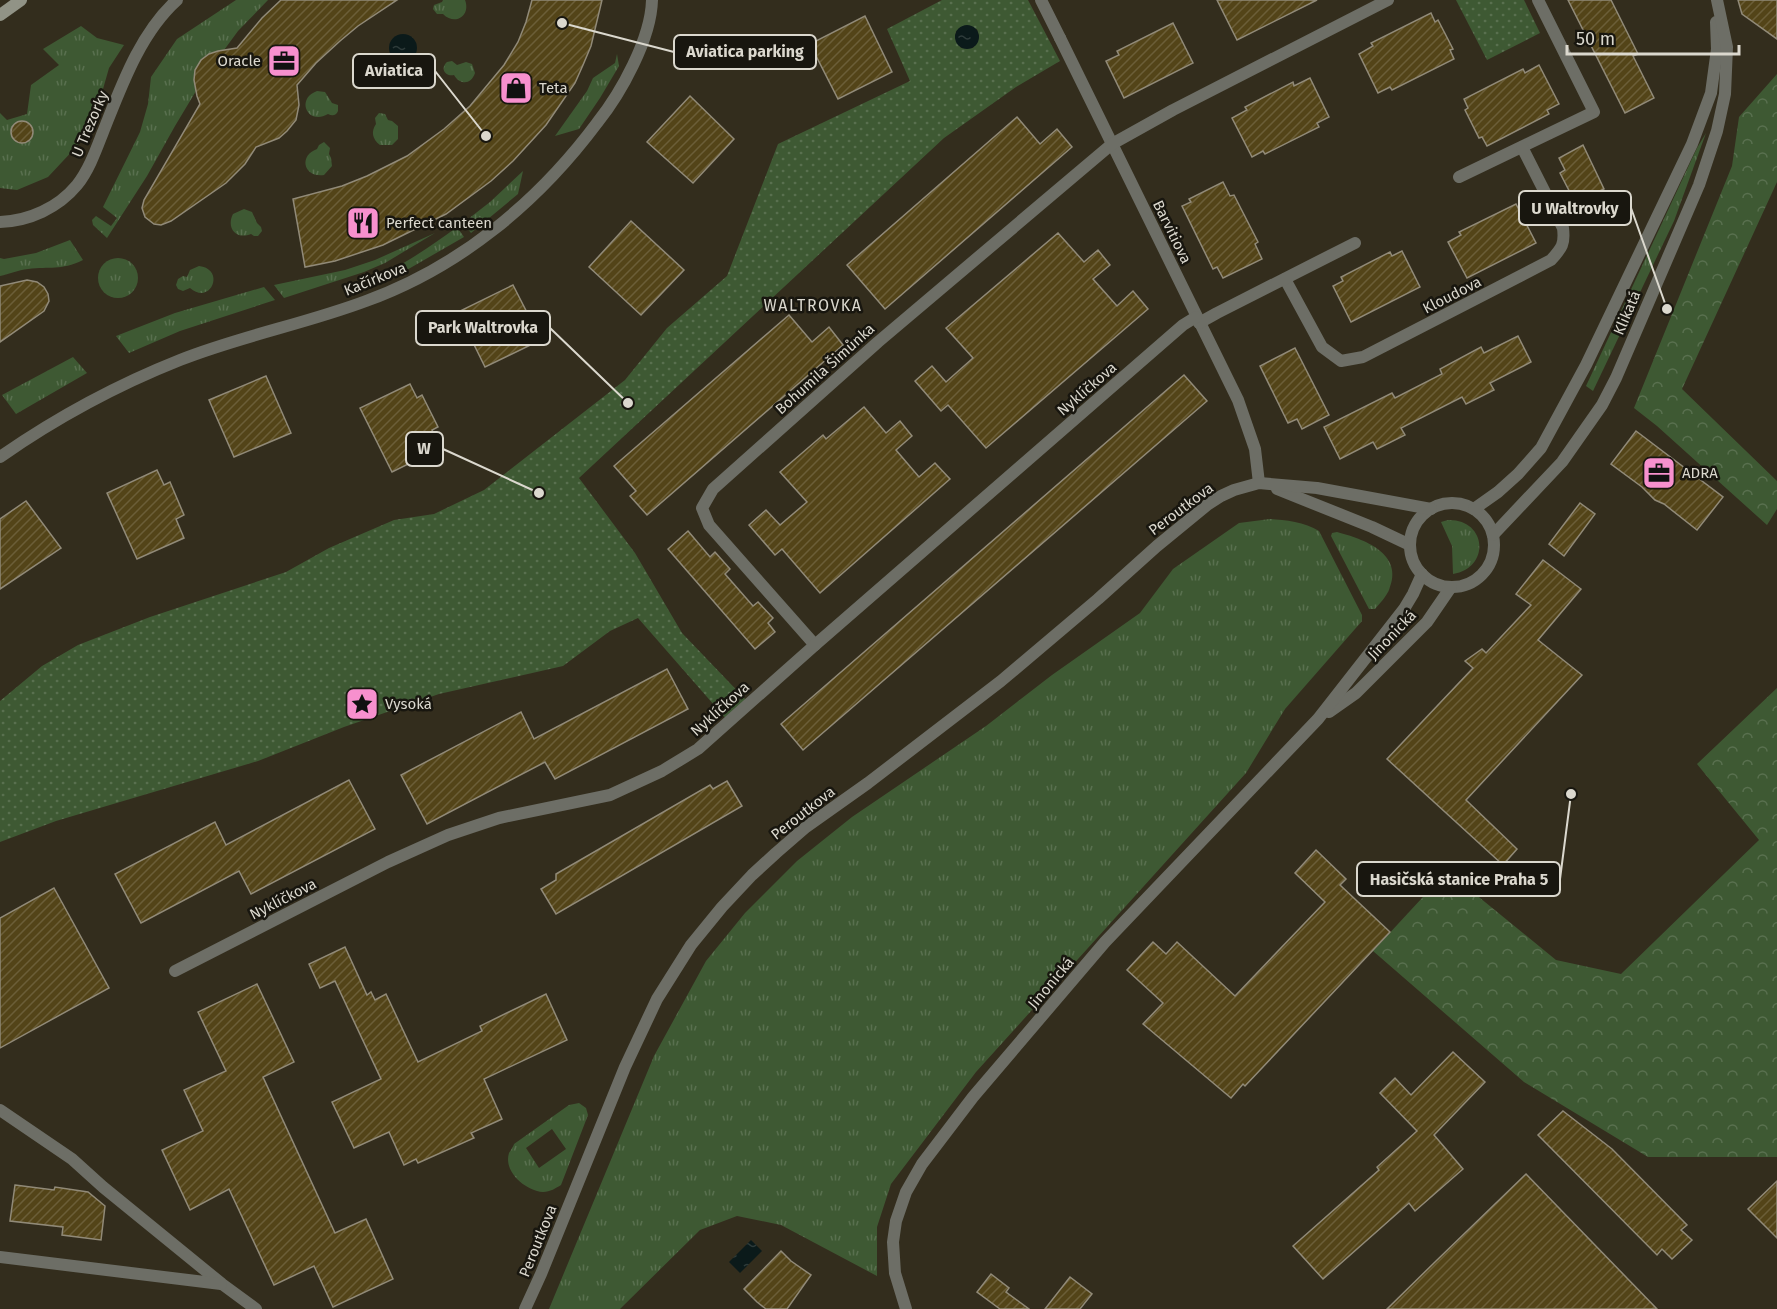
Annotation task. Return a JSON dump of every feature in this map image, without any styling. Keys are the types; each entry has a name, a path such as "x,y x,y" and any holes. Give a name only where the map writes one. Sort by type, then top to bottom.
{"main road":[{"path":"0,15 21,0"}],"street":[{"name":"U Trezorky","path":"0,222 35,215 63,200 76,186 89,165 131,65 155,25 177,0"},
{"name":"Kačírkova","path":"0,457 29,437 105,394 180,360 366,301 428,273 479,241 533,196 588,136 608,109 641,46 652,0"},
{"name":"Barvitiova","path":"1041,0 1242,410 1255,449 1262,483"},
{"path":"1112,144 1173,110 1388,0"},
{"path":"1459,177 1594,112 1538,0"},
{"name":"Klikatá","path":"1474,509 1518,474 1541,448 1574,390 1647,239 1692,144 1711,93 1716,49 1716,0"},
{"name":"Klikatá","path":"1493,535 1562,462 1602,405 1616,378 1699,184 1717,130 1725,94 1727,47 1716,0"},
{"name":"Bohumila Šimůnka","path":"815,645 709,525 702,508 713,489 878,342 1112,144"},
{"name":"Kloudova","path":"1285,279 1322,347 1341,361 1363,357 1551,260 1561,249 1564,240 1563,228 1522,147"},
{"path":"1197,320 1355,243"},
{"name":"Nyklíčkova","path":"175,971 388,862 448,835 499,818 610,795 662,771 698,749 1183,325 1197,320"},
{"path":"1262,483 1372,527 1410,545"},
{"name":"Peroutkova","path":"525,1309 542,1274 621,1076 643,1026 672,973 722,907 752,875 806,827 868,783 1001,681 1207,505 1234,490 1262,483 1317,488 1431,508"},
{"path":"1441,504 1463,504 1474,509 1488,523 1493,535 1490,563 1469,583 1451,587 1431,581 1422,574 1414,562 1410,545 1417,522 1431,508 1441,504"},
{"name":"Jinonická","path":"906,1309 895,1273 893,1242 896,1221 906,1192 922,1164 973,1097 1105,942 1318,719 1404,609 1422,574"},
{"name":"Jinonická","path":"1318,719 1356,693 1427,622 1451,587"},
{"path":"0,1110 72,1159 103,1187 256,1309"},
{"path":"0,1257 222,1284"}],"green space":[{"path":"236,0 268,0 238,31 205,76 147,176 107,238 93,225 92,220 96,216 111,226 117,218 103,207 140,132 148,104 151,77 177,39"},
{"path":"443,0 465,0 464,15 461,18 452,19 443,14 437,14 433,9 434,5"},
{"path":"942,0 1028,0 1060,61 1016,87 944,138 579,478 635,553 682,633 749,703 728,721 638,618 610,631 563,666 439,694 344,727 258,761 56,821 0,842 0,701 42,666 78,645 150,617 286,572 329,548 394,520 434,514 484,490 625,380 667,328 727,276 778,144 910,81 887,29","holes":["977,29 979,37 973,48 961,48 955,38 956,31"]},
{"path":"1456,0 1524,0 1540,33 1487,60"},
{"path":"81,26 97,38 124,45 109,68 91,131 48,177 17,190 0,188 0,113 7,120 27,114 31,85 59,65 43,49","holes":["19,121 26,121 32,129 30,139 23,142 15,140 11,134 11,128"]},
{"path":"617,54 619,66 579,129 555,136 587,91 593,78 615,63"},
{"path":"452,61 457,65 466,62 472,64 475,73 471,80 462,82 454,75 446,73 445,64"},
{"path":"1777,74 1777,182 1682,389 1777,481 1777,509 1767,525 1634,408 1732,166 1739,117"},
{"path":"317,91 325,92 332,103 338,105 336,114 315,117 310,114 307,110 307,100"},
{"path":"379,113 385,114 388,120 398,126 398,139 392,145 380,145 374,138 375,118"},
{"path":"1706,133 1674,221 1593,391 1586,386"},
{"path":"324,142 330,148 332,166 324,175 317,175 308,170 307,156"},
{"path":"523,171 518,194 471,233 463,223 490,202"},
{"path":"244,209 252,212 261,227 262,231 258,236 241,235 234,232 231,224 233,214"},
{"path":"457,227 464,237 405,271 357,291 355,285 408,260"},
{"path":"435,233 385,263 284,298 274,285 345,270 375,260"},
{"path":"70,240 83,260 61,267 36,268 0,276 0,258 36,253"},
{"path":"118,258 132,264 138,278 132,292 118,298 104,292 98,278 104,264"},
{"path":"199,266 212,273 214,279 209,290 204,293 190,288 183,291 178,289 176,285 178,279 183,276 187,277 190,270"},
{"path":"264,287 275,300 180,331 129,353 116,336 175,313"},
{"path":"73,357 87,373 16,414 2,395"},
{"path":"1270,519 1301,524 1319,531 1362,615 1362,621 1285,709 1246,773 976,1072 891,1184 877,1227 877,1276 781,1225 737,1216 700,1230 620,1309 549,1309 654,1056 706,961 745,913 797,861 852,817 986,726 1052,675 1140,613 1173,569 1239,523"},
{"path":"1448,520 1461,522 1471,527 1477,535 1479,544 1474,563 1465,570 1453,574 1452,546 1441,522"},
{"path":"1337,532 1358,539 1379,550 1391,566 1392,577 1389,590 1375,609 1369,609 1331,536 1332,533"},
{"path":"1777,688 1777,1157 1648,1157 1524,1082 1373,951 1447,871 1556,960 1621,974 1759,840 1697,764"},
{"path":"579,1103 586,1108 588,1115 561,1185 546,1192 536,1191 517,1179 509,1167 509,1153 514,1144 569,1105","holes":["552,1129 566,1149 539,1168 526,1148"]}],"water":[{"path":"967,25 976,28 979,37 976,46 967,49 958,46 955,37 958,28"},
{"path":"403,34 413,38 417,48 413,58 403,62 393,58 389,48 393,38"},
{"path":"751,1240 762,1251 740,1273 729,1262"}],"building":[{"path":"281,0 397,0 340,41 297,85 299,105 296,120 287,131 279,138 256,147 245,164 226,183 171,221 161,225 154,224 145,217 142,208 144,200 200,104 194,80 195,70 201,60 209,54 237,48 262,18"},
{"path":"532,0 602,0 591,46 575,83 546,125 491,181 446,214 383,245 335,261 305,267 293,199 342,186 367,176 407,156 444,129 470,106 504,65 518,42"},
{"path":"1217,0 1317,0 1237,40"},
{"path":"1568,0 1611,0 1638,54 1633,56 1654,98 1625,113"},
{"path":"1738,0 1777,0 1777,39 1742,14"},
{"path":"1431,13 1435,22 1438,20 1453,49 1450,50 1454,59 1392,90 1390,87 1378,93 1359,54 1373,46 1371,43"},
{"path":"865,16 892,72 838,99 810,44"},
{"path":"1173,23 1193,63 1124,98 1106,61 1119,55 1117,51"},
{"path":"1539,65 1559,104 1547,110 1549,114 1487,146 1482,137 1479,138 1465,110 1468,108 1464,99 1523,69 1525,73"},
{"path":"1310,78 1329,117 1317,123 1319,127 1265,154 1263,151 1252,157 1232,118 1247,110 1245,107 1293,82 1294,86"},
{"path":"690,96 734,139 693,183 647,142"},
{"path":"1017,117 1040,144 1057,129 1072,147 885,309 847,265"},
{"path":"22,121 30,124 33,132 30,140 22,143 14,140 11,132 14,124"},
{"path":"1583,145 1604,189 1576,204 1560,173 1565,170 1559,158"},
{"path":"1223,182 1230,196 1234,195 1258,242 1255,244 1262,259 1223,278 1217,267 1213,269 1182,206 1191,202 1189,199"},
{"path":"1516,204 1536,243 1467,278 1448,242 1461,235 1459,232"},
{"path":"631,221 684,270 641,315 589,267"},
{"path":"1058,233 1084,262 1098,250 1110,265 1093,279 1117,306 1133,291 1148,309 986,448 948,405 941,411 915,381 932,366 946,382 973,358 946,328"},
{"path":"1402,251 1420,287 1351,322 1333,286 1343,281 1341,277 1390,252 1392,256"},
{"path":"27,280 37,282 44,287 49,301 44,311 0,342 0,286"},
{"path":"513,285 541,340 485,367 458,312"},
{"path":"789,315 812,342 829,327 843,345 647,515 630,496 636,491 614,466"},
{"path":"1518,336 1531,362 1490,383 1494,390 1466,404 1462,397 1401,428 1405,435 1377,449 1373,442 1340,459 1324,427 1392,393 1395,398 1442,374 1440,369 1481,347 1484,353"},
{"path":"1295,348 1329,415 1302,429 1297,419 1288,423 1260,366"},
{"path":"1184,375 1207,401 803,750 781,724"},
{"path":"266,376 291,433 234,457 209,400"},
{"path":"410,384 417,398 422,395 438,427 432,430 441,448 392,472 360,408"},
{"path":"864,407 886,433 900,421 912,436 896,450 919,477 935,463 950,479 820,593 782,549 775,555 749,525 766,510 780,525 807,502 780,472 823,435 826,439"},
{"path":"1636,431 1723,497 1697,530 1611,464"},
{"path":"157,470 164,485 170,482 184,515 176,519 184,538 137,559 107,493"},
{"path":"26,501 61,548 0,589 0,519"},
{"path":"1580,503 1595,514 1564,556 1549,544"},
{"path":"688,531 710,557 715,552 730,569 725,574 753,606 758,602 773,618 768,623 775,632 755,649 668,549"},
{"path":"1543,560 1581,589 1538,640 1582,675 1466,800 1517,849 1503,865 1387,759 1473,668 1465,661 1482,649 1486,653 1531,605 1516,594"},
{"path":"667,669 688,709 555,779 545,762 427,824 401,775 521,712 534,739"},
{"path":"349,780 375,829 251,894 239,871 141,923 115,874 215,822 226,845"},
{"path":"727,781 742,806 556,914 541,889 556,880 556,874 710,785 713,789"},
{"path":"1316,850 1346,879 1340,885 1390,932 1245,1086 1243,1084 1231,1098 1143,1024 1163,1003 1127,970 1153,942 1166,954 1177,942 1235,996 1325,902 1295,873"},
{"path":"54,888 109,988 0,1048 0,918"},
{"path":"345,947 367,995 371,992 375,1000 386,994 418,1062 482,1031 480,1026 546,994 567,1040 484,1079 502,1119 471,1133 474,1138 418,1163 416,1159 404,1165 389,1132 354,1148 332,1102 381,1079 335,981 320,988 309,964"},
{"path":"257,984 294,1062 263,1077 335,1233 366,1219 393,1279 333,1307 314,1266 274,1285 229,1189 190,1210 162,1150 203,1131 184,1090 226,1071 198,1012"},
{"path":"1453,1052 1485,1082 1434,1135 1463,1169 1415,1211 1409,1203 1323,1279 1293,1246 1379,1170 1377,1167 1417,1131 1380,1093 1395,1078 1411,1095"},
{"path":"1563,1111 1612,1149 1687,1225 1681,1230 1692,1240 1672,1259 1662,1249 1657,1255 1538,1135"},
{"path":"1526,1174 1657,1309 1387,1309 1436,1261"},
{"path":"1777,1181 1777,1238 1748,1209"},
{"path":"15,1185 54,1190 55,1187 88,1192 105,1206 101,1240 62,1235 63,1227 10,1221"},
{"path":"781,1251 811,1275 787,1309 766,1309 744,1289"},
{"path":"991,1274 1009,1288 1006,1292 1029,1309 1000,1309 977,1292"},
{"path":"1070,1277 1092,1294 1080,1309 1045,1309"}],"place":[{"name":"Aviatica parking","path":"562,23"},
{"name":"Oracle","path":"284,61"},
{"name":"Teta","path":"516,88"},
{"name":"Aviatica","path":"486,136"},
{"name":"Perfect canteen","path":"363,223"},
{"name":"U Waltrovky","path":"1667,309"},
{"name":"Park Waltrovka","path":"628,403"},
{"name":"ADRA","path":"1659,473"},
{"name":"W","path":"539,493"},
{"name":"Vysoká","path":"362,704"},
{"name":"Hasičská stanice Praha 5","path":"1571,794"}],"district":[{"name":"WALTROVKA","path":"813,305"}]}
